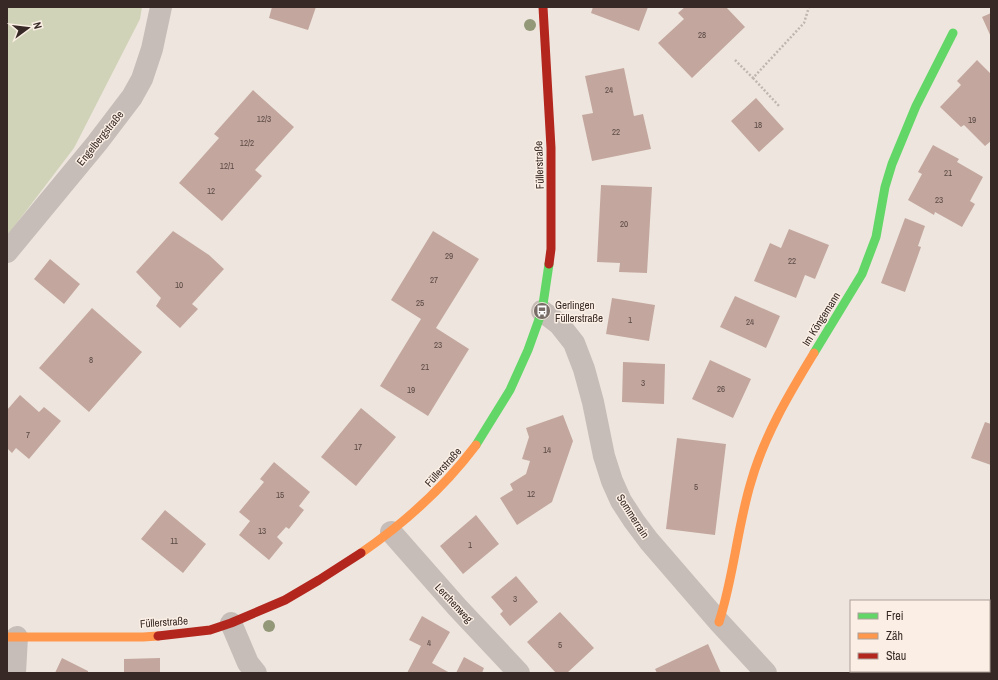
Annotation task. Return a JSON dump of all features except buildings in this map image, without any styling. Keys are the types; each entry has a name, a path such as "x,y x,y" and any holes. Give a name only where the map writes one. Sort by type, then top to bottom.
{"street":[{"name":"Engelbergstraße","path":"7,252 97,143 132,97 142,79 152,49 161,7"},
{"name":"Füllerstraße","path":"12,637 143,637 190,633 210,630 231,624 285,600 319,580 391,532 419,509 460,467 478,443 510,390 528,350 542,311 551,249 552,193 543,7"},
{"name":"Im Köngemann","path":"719,622 733,568 745,500 754,470 791,392 858,280 870,257 876,239 886,185 896,152 930,78 953,33"},
{"name":"Sommerrain","path":"542,311 560,324 574,343 588,382 604,456 612,481 621,501 649,541 719,622 766,673"},
{"name":"Lerchenweg","path":"391,532 457,607 519,673"},
{"path":"231,624 248,662 256,673"},
{"path":"12,637 15,673"}],"path":[{"path":"753,78 804,23 809,7"},
{"path":"735,60 780,107"}],"green space":[{"path":"7,7 142,7 140,19 74,148 7,236"}],"traffic: fast":[{"path":"814,353 862,274 876,237 885,187 892,164 916,106 953,33"},
{"path":"476,445 510,390 528,350 542,311 549,264"}],"traffic: slow":[{"path":"719,622 728,587 746,499 756,465 778,416 814,353"},
{"path":"361,553 423,504 450,476 476,445"},
{"path":"7,637 158,636"}],"traffic: jam":[{"path":"543,7 551,148 551,249 549,264"},
{"path":"158,636 210,630 231,623 285,600 361,553"}],"place":[{"name":"Gerlingen Füllerstraße","path":"542,311"}]}
